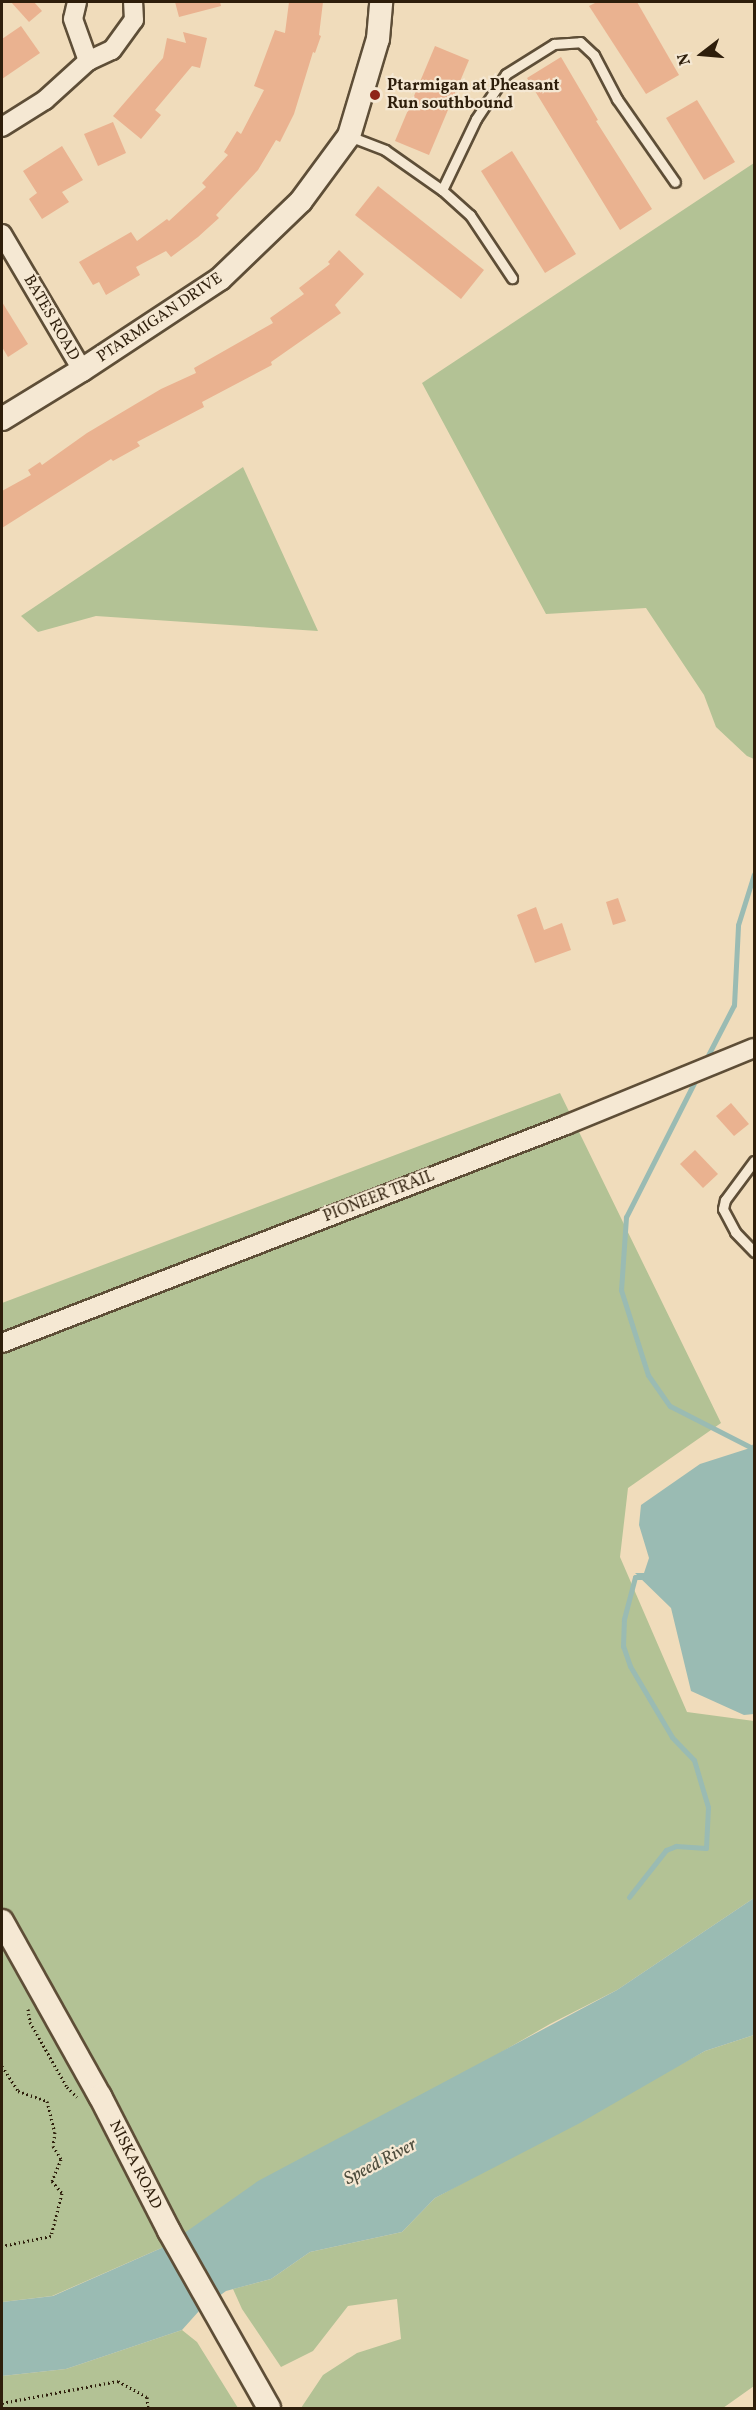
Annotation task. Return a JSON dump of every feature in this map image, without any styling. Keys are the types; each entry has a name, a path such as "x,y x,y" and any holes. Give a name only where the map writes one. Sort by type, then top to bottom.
{"street":[{"path":"77,2 73,20 88,61"},
{"path":"2,127 45,100 88,61 112,50 134,20 133,2"},
{"name":"PTARMIGAN DRIVE","path":"2,419 82,370 220,279 301,201 349,136 378,39 381,2"},
{"name":"BATES ROAD","path":"2,234 82,370"},
{"name":"PIONEER TRAIL","path":"2,1342 754,1048"},
{"name":"NISKA ROAD","path":"2,1921 100,2096 169,2231 269,2409"}],"lane":[{"path":"442,190 476,119 506,74 554,44 580,42 594,54 617,99 675,182"},
{"path":"349,136 385,150 442,190 470,215 512,278"},
{"path":"754,1161 724,1200 723,1209 735,1232 754,1252"}],"path":[{"path":"27,2004 30,2022 68,2087 82,2103"},
{"path":"2,2066 18,2091 47,2101 55,2132 53,2146 61,2159 52,2181 62,2193 51,2236 2,2246"},
{"path":"2,2403 118,2381 147,2397 148,2409"}],"green space":[{"path":"754,163 754,759 747,756 716,727 704,695 646,608 546,614 422,383"},
{"path":"243,467 318,631 96,616 38,632 21,616"},
{"path":"560,1093 721,1423 628,1488 620,1557 687,1712 754,1721 754,1898 617,1990 550,2024 166,2246 52,2296 2,2302 2,1303"},
{"path":"754,2035 754,2386 723,2408 301,2408 323,2375 357,2353 401,2339 397,2299 348,2306 313,2351 281,2367 242,2309 233,2289 271,2279 310,2252 402,2232 435,2198 705,2051"},
{"path":"182,2330 197,2342 238,2408 2,2408 2,2376 66,2369"}],"water":[{"path":"754,1443 754,1714 744,1715 691,1691 671,1608 635,1573 644,1573 649,1558 639,1525 641,1505 700,1464 750,1448"},
{"name":"Speed River","path":"754,1898 754,2035 705,2051 580,2123 435,2198 402,2232 310,2252 271,2279 226,2291 199,2311 182,2330 66,2369 2,2376 2,2302 53,2296 166,2246 258,2181 617,1990"}],"building":[{"path":"11,2 34,2 42,11 29,22"},
{"path":"175,2 220,2 221,6 179,17"},
{"path":"289,2 323,2 319,35 321,36 315,53 313,52 294,114 280,142 276,140 258,170 216,215 219,218 198,237 171,257 166,251 136,267 140,275 106,295 99,282 93,285 79,262 131,232 137,241 167,219 169,221 206,187 202,183 228,155 224,152 237,131 241,134 264,90 254,86 275,30 285,33"},
{"path":"597,2 637,2 679,75 646,94 589,6"},
{"path":"21,26 40,53 2,79 2,39"},
{"path":"183,32 207,38 200,68 192,66 155,110 161,115 141,139 113,116 163,58 167,38 186,43"},
{"path":"435,46 469,60 429,155 395,141"},
{"path":"561,57 598,120 596,121 652,209 620,230 527,78"},
{"path":"697,100 735,162 704,180 666,118"},
{"path":"113,122 126,153 98,166 84,134"},
{"path":"62,146 83,180 62,192 69,202 42,219 29,199 37,193 23,171"},
{"path":"512,151 576,254 545,273 481,171"},
{"path":"378,186 484,270 461,299 355,215"},
{"path":"339,250 364,274 335,305 341,313 271,362 272,365 202,402 204,407 137,442 140,446 113,461 111,459 2,528 2,491 31,475 28,470 40,462 42,465 87,433 161,389 196,373 194,368 273,323 270,318 304,294 299,288 330,264 328,262"},
{"path":"2,302 28,344 8,357 2,347"},
{"path":"618,898 626,921 613,925 606,902"},
{"path":"536,907 544,930 562,923 571,950 535,963 517,915"},
{"path":"731,1103 749,1124 734,1136 716,1116"},
{"path":"695,1150 718,1174 703,1188 680,1164"}],"waterway":[{"path":"704,1063 734,1005 738,925 754,874"},
{"path":"697,1077 626,1217 621,1290 648,1375 670,1406 754,1449"},
{"path":"629,1897 666,1850 676,1846 706,1848 708,1807 694,1760 672,1737 630,1666 623,1646 624,1619 635,1577 641,1577"}],"place":[{"name":"Ptarmigan at Pheasant Run southbound","path":"375,95"}]}
